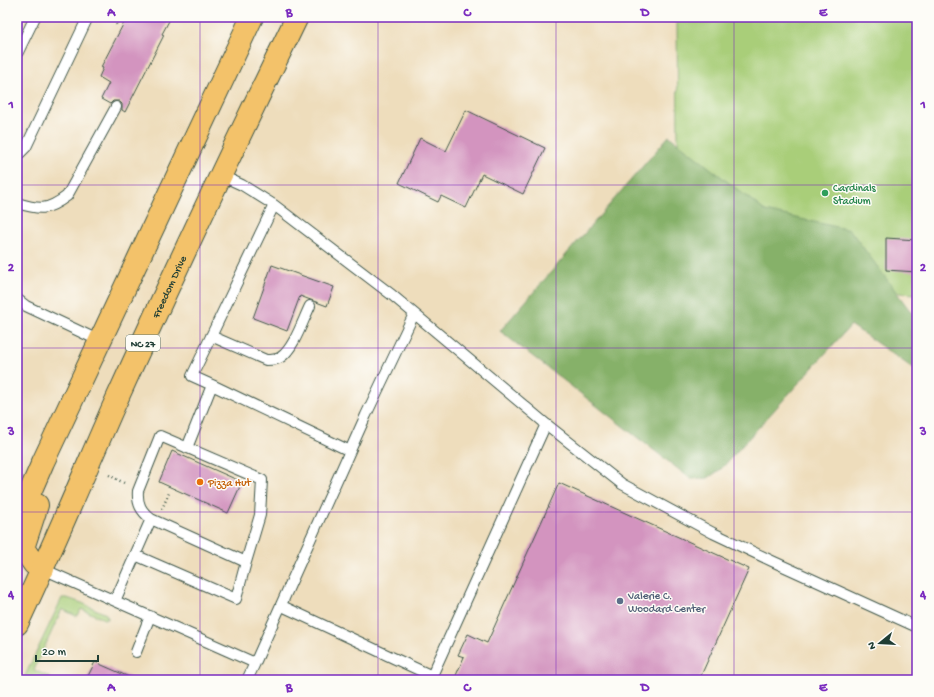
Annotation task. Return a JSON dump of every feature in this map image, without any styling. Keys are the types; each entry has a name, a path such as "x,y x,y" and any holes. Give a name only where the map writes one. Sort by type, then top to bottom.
{"main road":[{"path":"17,522 43,462 252,17"},
{"name":"Freedom Drive","path":"17,624 220,175 297,17"},
{"path":"42,569 34,564 23,548 40,497 43,462"}],"lane":[{"path":"17,54 35,17"},
{"path":"17,156 26,147 88,17"},
{"path":"17,203 37,209 55,205 67,196 116,107"},
{"path":"220,175 242,185 274,205 392,294 546,424 622,484 713,533 917,627"},
{"path":"274,205 192,376 350,451"},
{"path":"17,299 26,306 100,341"},
{"path":"211,336 266,360 274,360 281,357 288,350 310,306"},
{"path":"246,680 282,606 350,451 414,314"},
{"path":"187,448 212,385"},
{"path":"282,606 431,678 546,424"},
{"path":"135,555 236,599 260,514 262,480 160,436 138,491 140,507 144,514 151,519 246,562"},
{"path":"115,601 151,519"},
{"path":"42,569 255,663"},
{"path":"136,652 150,616"}],"path":[{"path":"112,17 118,27"},
{"path":"109,475 128,485"}],"green space":[{"name":"Cardinals Stadium","path":"677,17 917,17 917,294 899,293 787,238 678,148"},
{"path":"669,136 765,211 850,230 917,320 917,371 851,325 721,469 708,478 691,479 500,331"},
{"path":"62,598 67,598 82,603 106,614 108,619 104,619 81,609 79,614 76,616 62,609 34,670 49,677 50,680 36,680 31,678 30,680 23,680"}],"building":[{"path":"127,17 171,17 162,34 164,35 125,112 122,110 122,104 119,101 113,101 110,104 101,99 109,83 99,77 103,68 101,67"},
{"path":"466,110 545,148 523,194 482,174 466,208 441,196 438,202 399,183 420,138 446,151"},
{"path":"886,238 917,240 917,272 886,270"},
{"path":"272,265 334,287 327,306 300,296 287,331 253,318"},
{"name":"Pizza Hut","path":"172,451 242,482 228,513 159,482"},
{"name":"Valerie C. Woodard Center","path":"559,483 749,569 699,680 454,680 464,657 458,655 468,634 487,643"},
{"path":"95,662 136,680 86,680"}],"place":[{"name":"Cardinals Stadium","path":"825,193"},
{"name":"Pizza Hut","path":"200,482"},
{"name":"Valerie C. Woodard Center","path":"620,601"}]}
